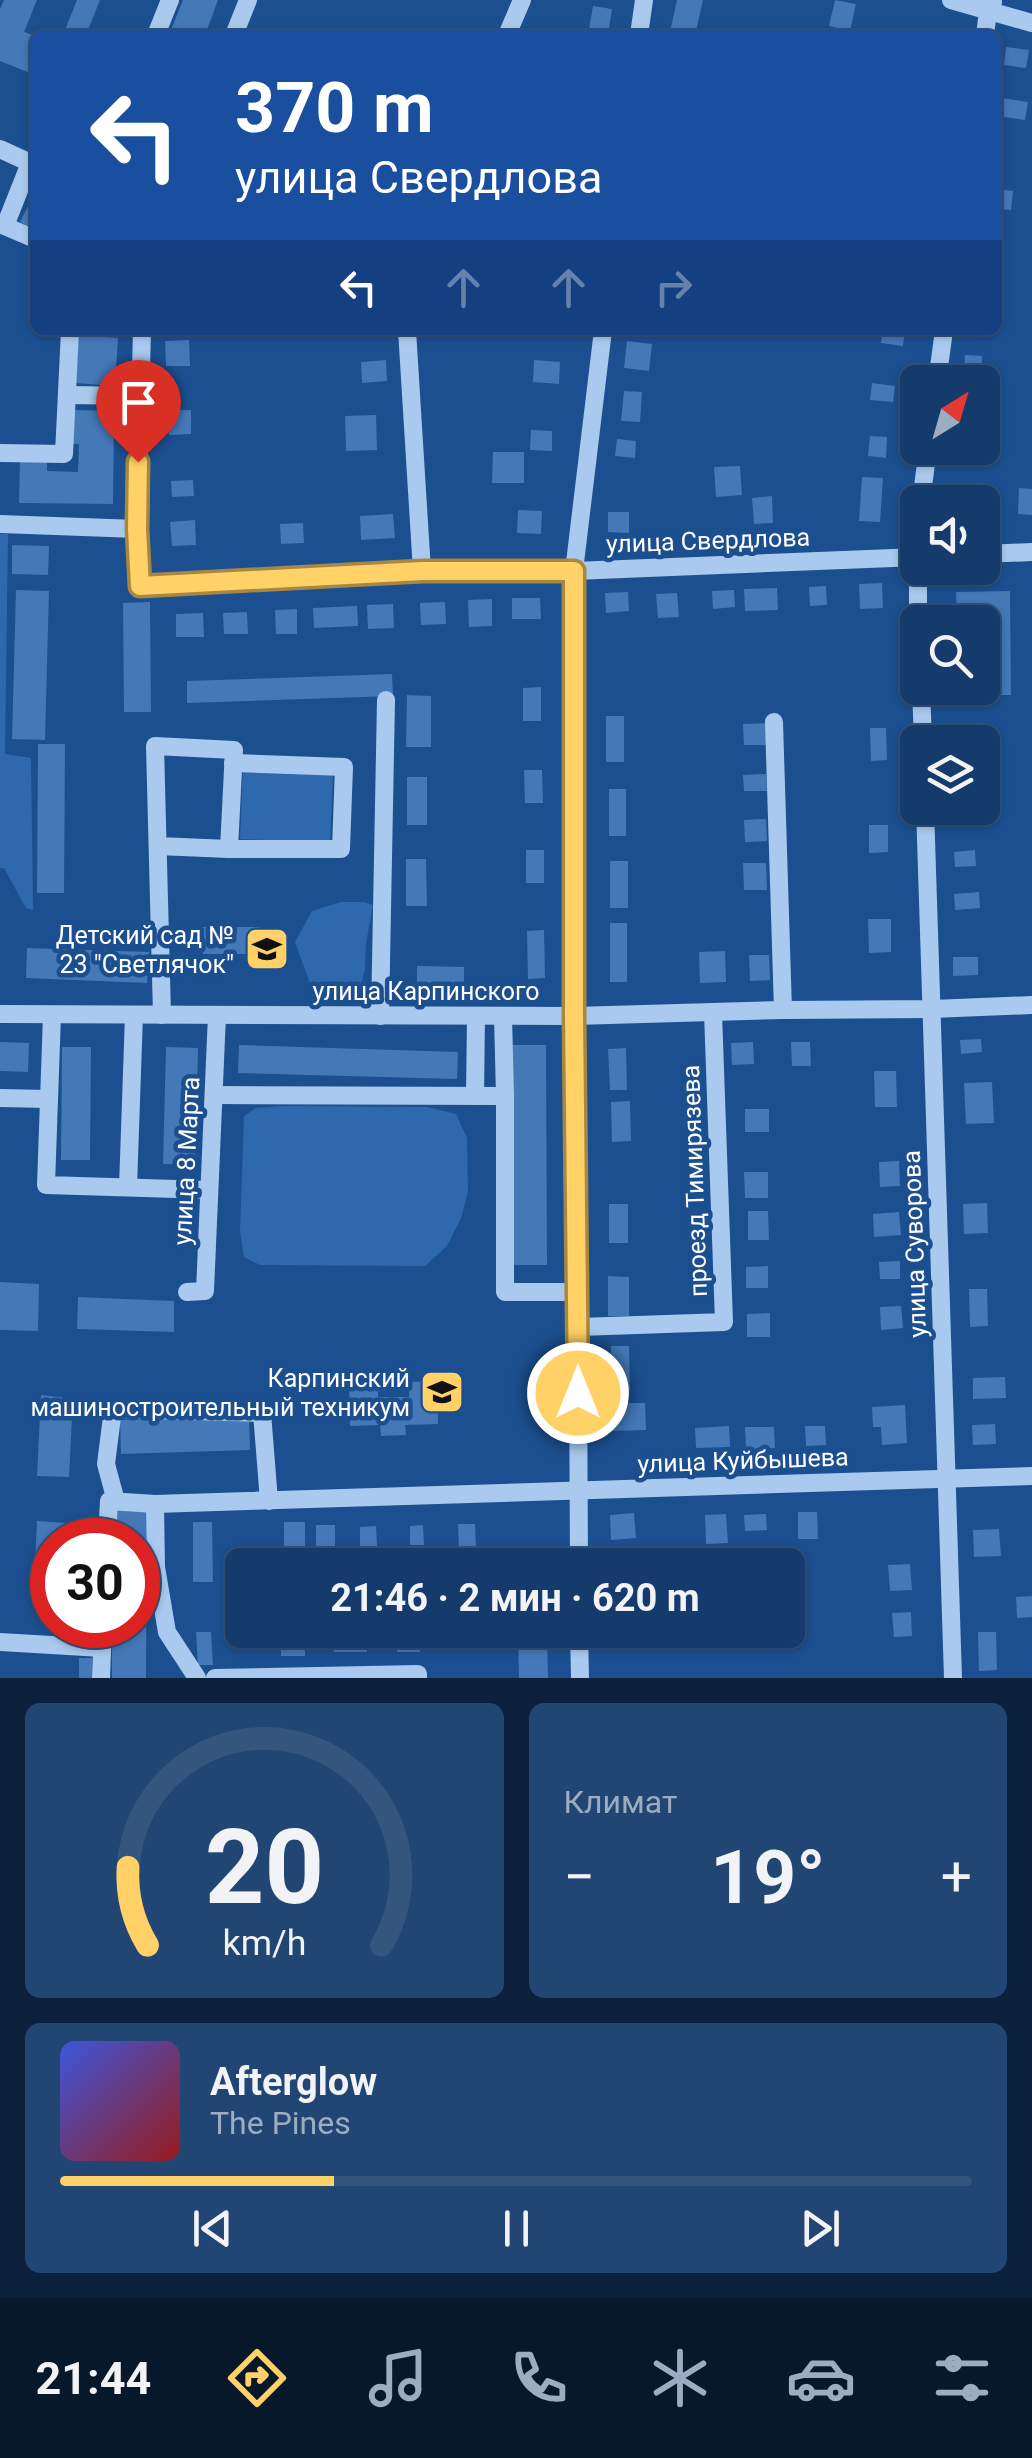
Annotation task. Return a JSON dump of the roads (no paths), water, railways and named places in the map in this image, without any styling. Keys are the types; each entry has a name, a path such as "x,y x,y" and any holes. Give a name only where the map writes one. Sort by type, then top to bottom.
{"street":[{"path":"158,30 170,0"},
{"path":"236,30 248,0"},
{"path":"508,30 522,0"},
{"path":"641,30 644,0"},
{"path":"951,0 991,6 1032,23"},
{"path":"0,149 30,163"},
{"path":"30,170 2,225 30,237"},
{"path":"0,453 64,454 70,335"},
{"path":"0,524 137,529 142,335"},
{"path":"408,335 422,571"},
{"path":"579,1548 574,571 602,335"},
{"path":"939,365 943,335"},
{"path":"66,395 140,396"},
{"name":"улица Свердлова","path":"137,529 140,586 422,571 574,571 900,557"},
{"path":"1000,553 1032,552"},
{"path":"380,1016 386,700"},
{"path":"774,722 783,1010"},
{"path":"162,1015 155,746 234,750 230,850"},
{"path":"158,846 341,850 344,767 233,763"},
{"name":"улица Суворова","path":"926,825 953,1678"},
{"name":"улица Карпинского","path":"0,1014 574,1016 1032,1005"},
{"name":"проезд Тимирязева","path":"579,1328 724,1322 713,1012"},
{"path":"52,1014 46,1185 210,1190"},
{"path":"128,1188 134,1015"},
{"name":"улица 8 Марта","path":"187,1292 205,1291 218,1015"},
{"path":"475,1096 476,1016"},
{"path":"503,1016 505,1292 578,1292"},
{"path":"214,1095 505,1096"},
{"path":"0,1098 49,1099"},
{"path":"108,1518 109,1501 116,1501 106,1464 113,1409 262,1413 268,1501"},
{"name":"улица Куйбышева","path":"116,1501 268,1501 1032,1476"},
{"path":"156,1504 156,1567 167,1632 197,1678"},
{"path":"0,1642 30,1644"},
{"path":"101,1678 102,1648"},
{"path":"580,1648 580,1678"},
{"path":"215,1678 418,1674 418,1678"}],"place":[{"name":"Детский сад № 23 \"Светлячок\"","path":"267,949"},
{"name":"Карпинский машиностроительный техникум","path":"442,1392"}]}
